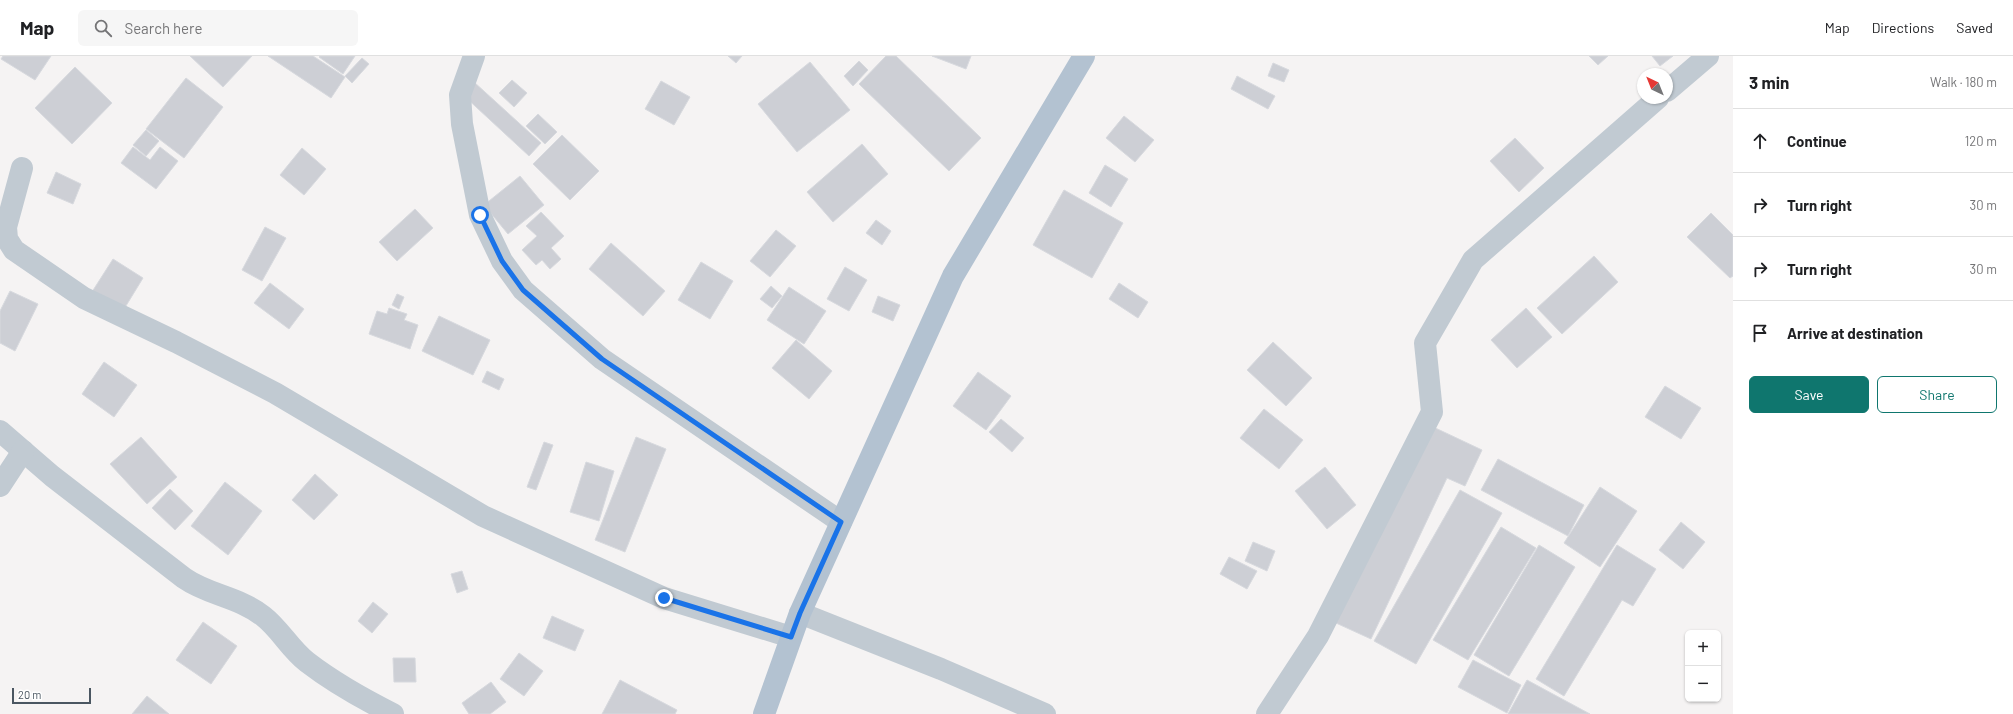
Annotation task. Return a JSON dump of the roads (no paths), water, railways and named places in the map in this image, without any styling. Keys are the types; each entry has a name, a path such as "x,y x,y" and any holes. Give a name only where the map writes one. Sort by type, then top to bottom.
{"main road":[{"path":"764,714 800,613 953,276 1084,56"}],"street":[{"path":"474,56 460,95 462,124 480,215 502,261 523,290 602,359 841,522"},
{"path":"1673,86 1708,56"},
{"path":"1267,714 1318,636 1432,412 1425,343 1473,260 1651,104"},
{"path":"22,168 6,227 7,239 14,250 84,298 176,342 275,393 483,516 664,598 791,637"},
{"path":"0,431 52,476 184,578 198,588 243,603 263,616 306,661 366,708 393,714"},
{"path":"0,486 23,451"},
{"path":"800,613 941,669 1045,714"}]}
